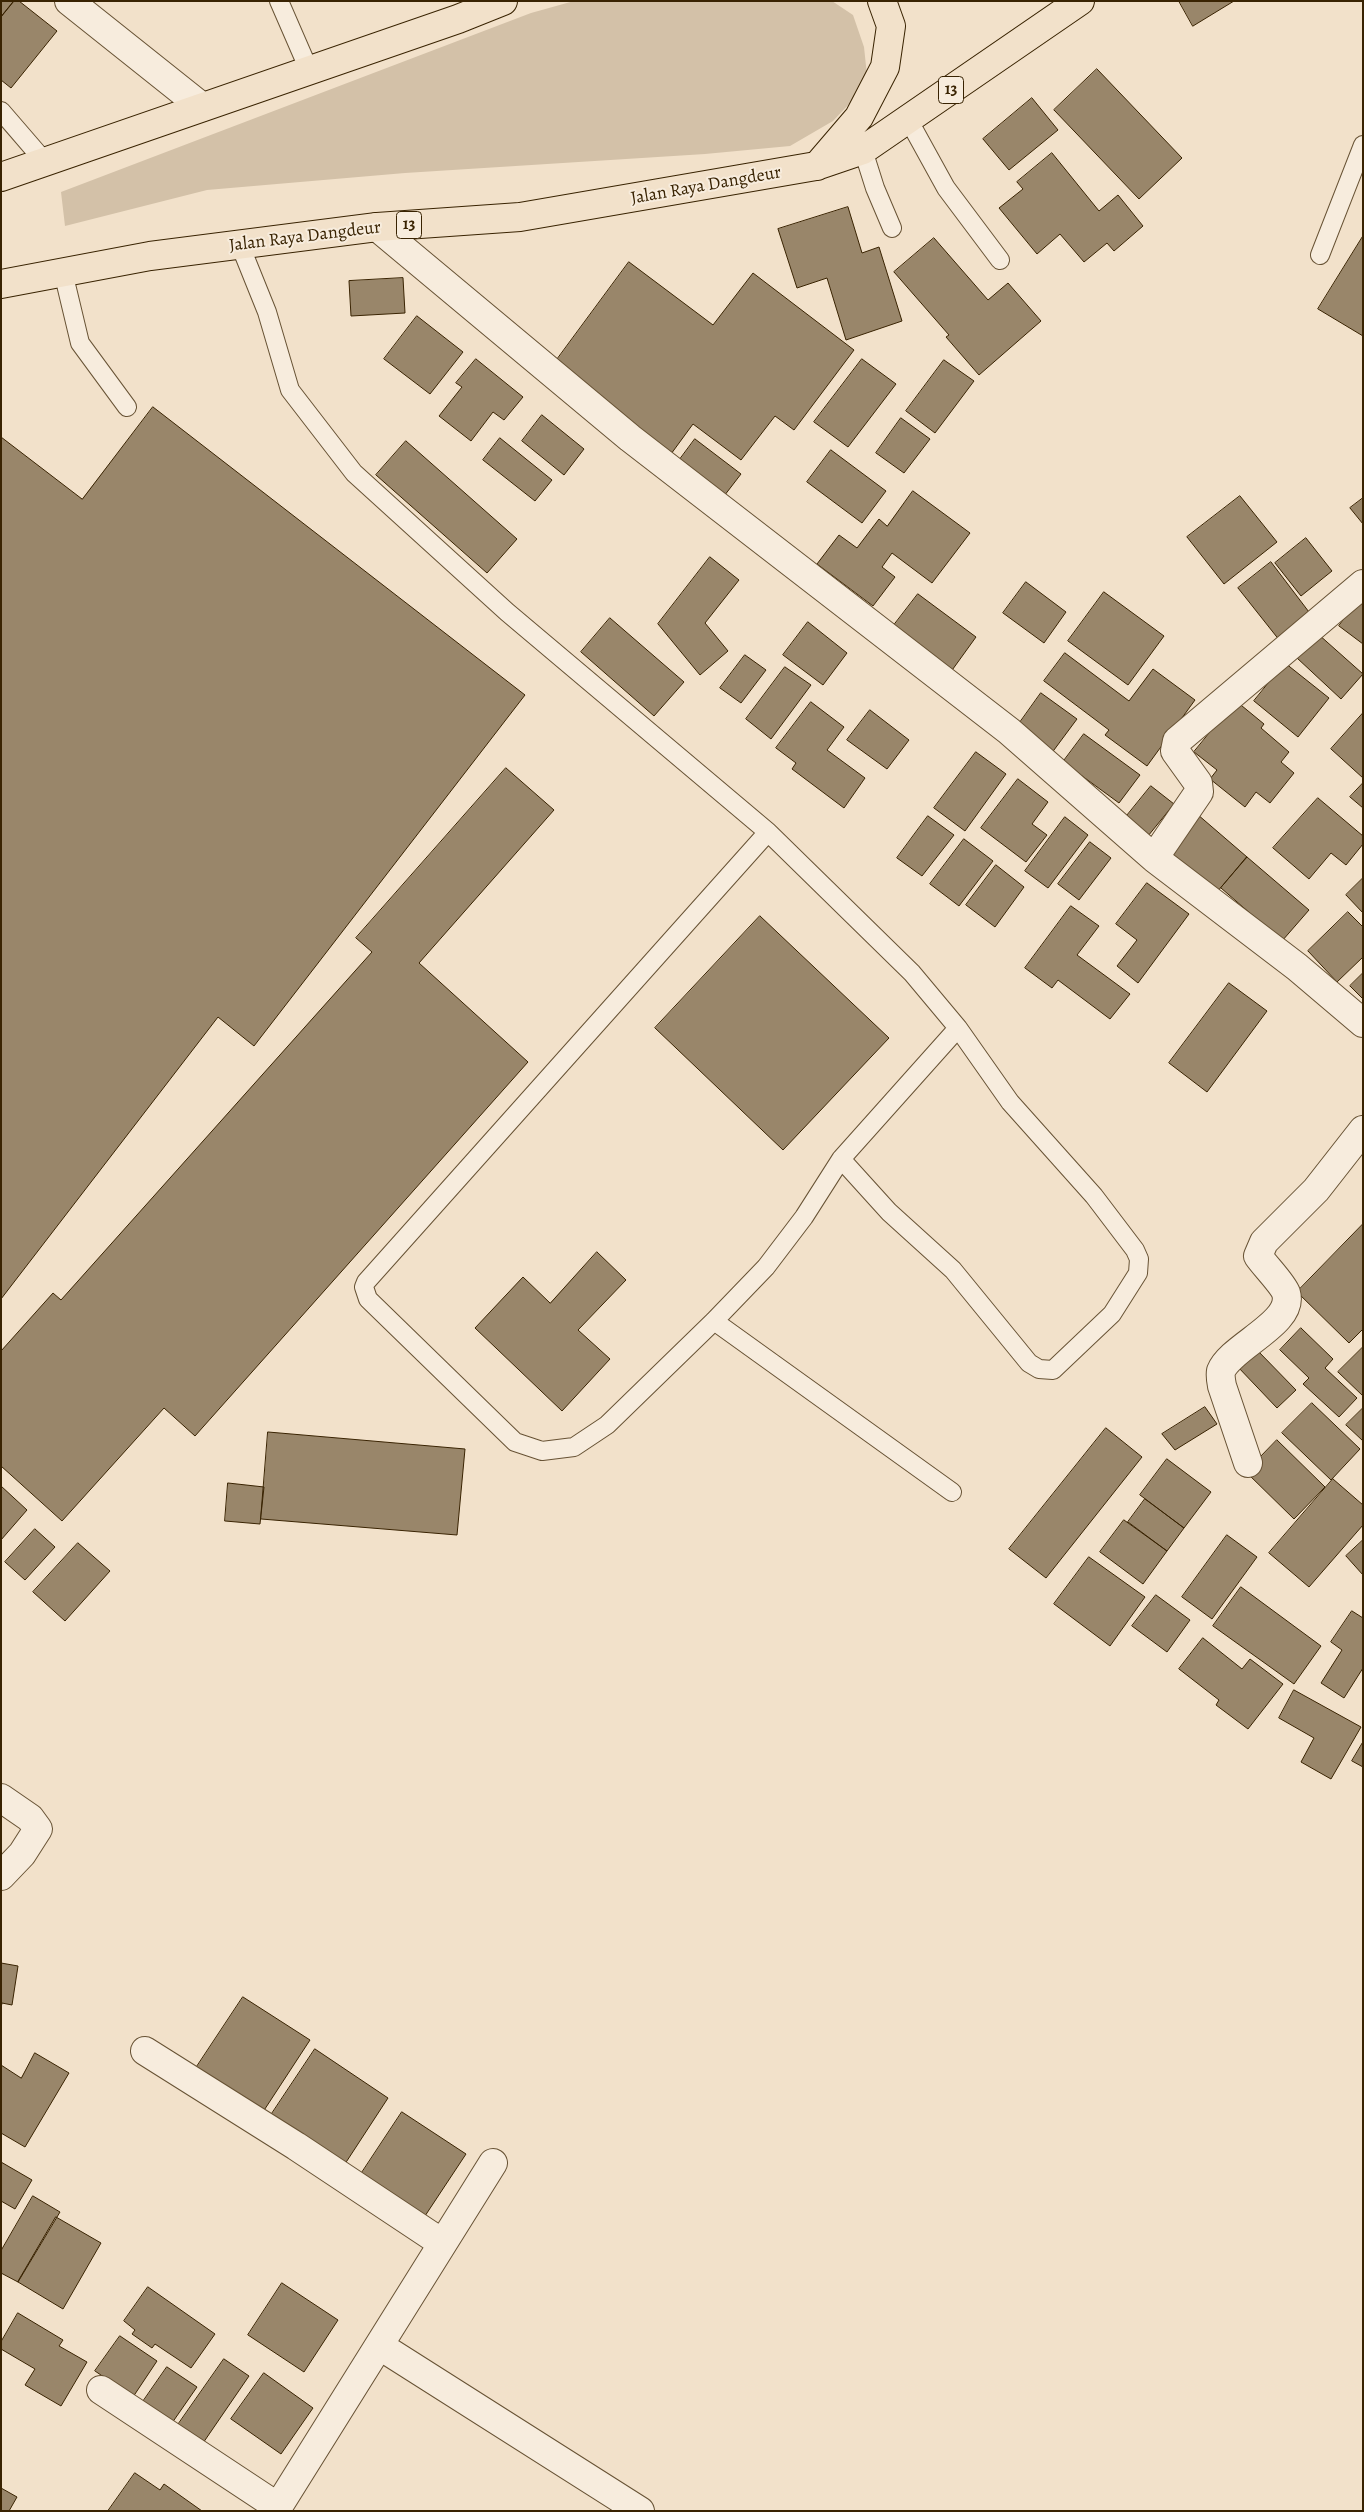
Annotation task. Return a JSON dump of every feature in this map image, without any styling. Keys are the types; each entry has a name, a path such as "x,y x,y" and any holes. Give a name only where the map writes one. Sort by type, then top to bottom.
{"highway":[{"path":"1,177 503,1"},
{"path":"816,166 859,118 885,67 891,26 882,1"},
{"name":"13","path":"816,166 863,150 1080,1"},
{"name":"Jalan Raya Dangdeur","path":"1,284 150,256 377,227 520,217 816,166"}],"street":[{"path":"68,1 202,107"},
{"path":"377,227 630,438 1009,731 1154,858 1297,968 1363,1023"},
{"path":"1154,858 1199,792 1198,783 1175,751 1177,742 1363,584"},
{"path":"1248,1463 1222,1386 1220,1374 1225,1363 1279,1317 1286,1307 1286,1293 1258,1256 1264,1242 1316,1190 1363,1130"},
{"path":"1,1798 30,1818 38,1829 22,1854 1,1876"},
{"path":"145,2051 296,2146 442,2243"},
{"path":"101,2390 277,2509 493,2163"},
{"path":"380,2346 640,2511"}],"lane":[{"path":"279,1 309,70"},
{"path":"1,111 45,162"},
{"path":"908,119 946,188 1000,260"},
{"path":"1320,255 1363,145"},
{"path":"863,150 874,188 892,228"},
{"path":"240,245 267,312 290,390 354,473 507,612 768,832 912,973 958,1028 1010,1102 1094,1196 1135,1250 1139,1259 1138,1273 1112,1314 1053,1370 1039,1369 1029,1363 953,1270 889,1212 841,1160"},
{"path":"63,272 80,343 128,407"},
{"path":"768,832 364,1287 368,1299 515,1442 542,1452 574,1447 607,1425 714,1322 766,1267 804,1217 841,1160 958,1028"},
{"path":"714,1322 952,1492"}],"shaded area":[{"path":"574,1 832,1 853,15 864,47 867,75 851,102 833,121 790,146 705,154 405,173 207,190 65,226 61,192 531,13"}],"building":[{"path":"1,1 14,1 1,17"},
{"path":"14,1 19,1 57,31 11,88 1,80 1,17"},
{"path":"1179,1 1234,1 1193,26"},
{"path":"1097,69 1182,158 1139,199 1054,110"},
{"path":"1032,98 1058,130 1009,170 983,139"},
{"path":"1052,153 1099,211 1118,195 1143,226 1114,251 1107,243 1084,262 1060,234 1037,254 999,208 1023,189 1017,182"},
{"path":"848,207 862,253 879,247 902,321 846,340 827,278 797,288 778,229"},
{"path":"1363,236 1363,336 1318,309"},
{"path":"934,238 988,300 1008,283 1041,321 979,375 946,337 949,335 894,272"},
{"path":"629,262 713,325 753,273 854,350 794,430 775,416 741,460 693,424 671,454 553,365"},
{"path":"403,278 405,313 351,316 349,281"},
{"path":"417,316 463,352 430,394 384,359"},
{"path":"476,359 523,397 504,420 493,412 471,441 439,416 462,387 456,383"},
{"path":"862,359 896,384 848,447 814,422"},
{"path":"944,360 974,381 935,433 906,411"},
{"path":"153,407 525,695 254,1046 218,1017 1,1299 1,437 82,499"},
{"path":"542,415 584,449 564,475 522,441"},
{"path":"901,418 930,439 904,473 876,453"},
{"path":"500,438 552,480 535,501 483,460"},
{"path":"695,439 741,474 721,500 675,466"},
{"path":"406,441 517,539 487,573 376,475"},
{"path":"831,450 886,491 862,523 807,482"},
{"path":"913,491 970,533 932,583 892,553 882,567 895,577 873,606 817,564 839,535 857,548 879,519 887,526"},
{"path":"1240,496 1277,542 1224,584 1187,537"},
{"path":"1363,498 1363,524 1350,508"},
{"path":"1306,538 1332,571 1301,596 1275,563"},
{"path":"710,557 739,580 705,623 728,651 700,675 658,624"},
{"path":"1271,562 1312,616 1280,641 1238,588"},
{"path":"1026,582 1066,612 1044,643 1003,613"},
{"path":"1104,592 1164,636 1128,685 1068,641"},
{"path":"918,594 976,637 950,673 891,629"},
{"path":"1363,594 1363,644 1339,626"},
{"path":"610,618 684,682 654,716 581,652"},
{"path":"808,622 847,653 823,685 783,655"},
{"path":"1318,634 1363,674 1341,699 1297,658"},
{"path":"1065,653 1129,701 1153,669 1195,700 1147,766 1105,735 1109,730 1044,681"},
{"path":"745,655 766,670 741,703 720,688"},
{"path":"1285,663 1329,698 1298,737 1254,701"},
{"path":"785,667 811,685 771,739 746,719"},
{"path":"1041,693 1077,719 1051,754 1016,728"},
{"path":"1236,701 1264,724 1261,728 1289,752 1281,762 1294,773 1270,803 1256,792 1245,807 1210,779 1217,770 1194,752"},
{"path":"811,702 844,727 827,750 865,778 844,808 792,769 796,763 776,748"},
{"path":"870,710 909,740 887,769 847,740"},
{"path":"1363,713 1363,778 1331,749"},
{"path":"1084,734 1140,775 1119,803 1063,762"},
{"path":"976,752 1006,774 965,831 934,808"},
{"path":"506,768 554,810 419,963 528,1062 195,1436 164,1408 62,1521 1,1466 1,1351 53,1293 61,1300 372,952 356,938"},
{"path":"1018,779 1048,802 1032,824 1047,835 1026,862 981,828"},
{"path":"1363,783 1363,808 1350,797"},
{"path":"1151,786 1174,804 1148,836 1125,818"},
{"path":"1318,798 1363,836 1363,844 1346,865 1331,853 1309,879 1273,848"},
{"path":"1197,814 1247,857 1217,892 1167,850"},
{"path":"928,816 954,835 922,876 897,858"},
{"path":"1065,817 1088,835 1048,888 1025,871"},
{"path":"964,839 993,861 959,906 930,884"},
{"path":"1090,842 1111,858 1079,900 1058,884"},
{"path":"1247,857 1309,910 1282,941 1221,888"},
{"path":"996,865 1024,887 995,927 966,905"},
{"path":"1363,878 1363,913 1346,895"},
{"path":"1147,883 1189,914 1138,983 1117,966 1137,940 1116,924"},
{"path":"1071,906 1099,926 1077,955 1130,994 1110,1019 1058,980 1052,988 1025,968"},
{"path":"1348,912 1363,927 1363,957 1337,982 1308,951"},
{"path":"760,916 889,1038 783,1150 655,1028"},
{"path":"1363,973 1363,999 1350,986"},
{"path":"1229,983 1267,1011 1207,1092 1169,1063"},
{"path":"1363,1224 1363,1329 1349,1343 1297,1292"},
{"path":"597,1252 626,1280 578,1330 610,1359 562,1411 475,1328 523,1277 550,1303"},
{"path":"1301,1328 1333,1359 1325,1368 1357,1398 1339,1417 1303,1384 1309,1378 1280,1350"},
{"path":"1363,1347 1363,1396 1338,1372"},
{"path":"1257,1350 1296,1390 1277,1408 1237,1366"},
{"path":"1312,1403 1360,1449 1331,1480 1282,1433"},
{"path":"1205,1407 1217,1424 1175,1450 1162,1434"},
{"path":"1363,1408 1363,1441 1346,1425"},
{"path":"1106,1428 1142,1457 1046,1578 1009,1549"},
{"path":"268,1432 465,1449 457,1535 261,1519"},
{"path":"1277,1440 1325,1487 1294,1519 1246,1472"},
{"path":"1167,1459 1211,1492 1184,1528 1140,1495"},
{"path":"1333,1479 1363,1505 1363,1525 1309,1587 1269,1553"},
{"path":"228,1483 264,1487 260,1524 225,1521"},
{"path":"1,1486 27,1510 1,1540"},
{"path":"1145,1499 1184,1528 1167,1551 1128,1522"},
{"path":"1124,1520 1167,1551 1143,1584 1100,1552"},
{"path":"35,1529 55,1547 25,1580 5,1562"},
{"path":"1227,1535 1257,1557 1212,1619 1182,1597"},
{"path":"1363,1540 1363,1575 1346,1556"},
{"path":"78,1543 110,1571 65,1621 33,1592"},
{"path":"1089,1557 1145,1597 1110,1646 1054,1604"},
{"path":"1241,1587 1321,1646 1294,1684 1213,1626"},
{"path":"1156,1595 1190,1620 1167,1652 1132,1626"},
{"path":"1352,1611 1363,1618 1363,1668 1344,1698 1321,1683 1342,1650 1331,1642"},
{"path":"1203,1638 1242,1669 1250,1659 1283,1684 1248,1729 1216,1705 1219,1700 1179,1669"},
{"path":"1294,1690 1361,1727 1331,1779 1301,1762 1314,1738 1279,1718"},
{"path":"1363,1742 1363,1767 1352,1761"},
{"path":"1,1963 18,1966 12,2005 2,2003 1,2008"},
{"path":"243,1997 310,2040 259,2118 192,2074"},
{"path":"315,2049 388,2098 341,2170 267,2121"},
{"path":"35,2053 69,2073 25,2147 1,2133 1,2065 21,2078"},
{"path":"402,2112 466,2154 423,2219 359,2177"},
{"path":"1,2162 32,2180 15,2209 1,2201"},
{"path":"33,2196 60,2212 18,2282 1,2273 1,2251"},
{"path":"56,2217 101,2243 63,2309 18,2282"},
{"path":"282,2283 338,2320 304,2372 248,2335"},
{"path":"148,2287 215,2334 191,2368 155,2344 152,2348 132,2334 135,2330 124,2321"},
{"path":"18,2313 63,2340 59,2346 87,2362 61,2406 25,2385 35,2369 1,2349 1,2342"},
{"path":"120,2336 157,2361 133,2397 95,2371"},
{"path":"224,2359 249,2376 201,2446 175,2429"},
{"path":"167,2367 197,2387 172,2423 142,2403"},
{"path":"264,2373 313,2408 281,2454 231,2419"},
{"path":"135,2473 160,2490 164,2484 202,2511 108,2511"},
{"path":"1,2488 17,2497 9,2511 1,2511"}]}
